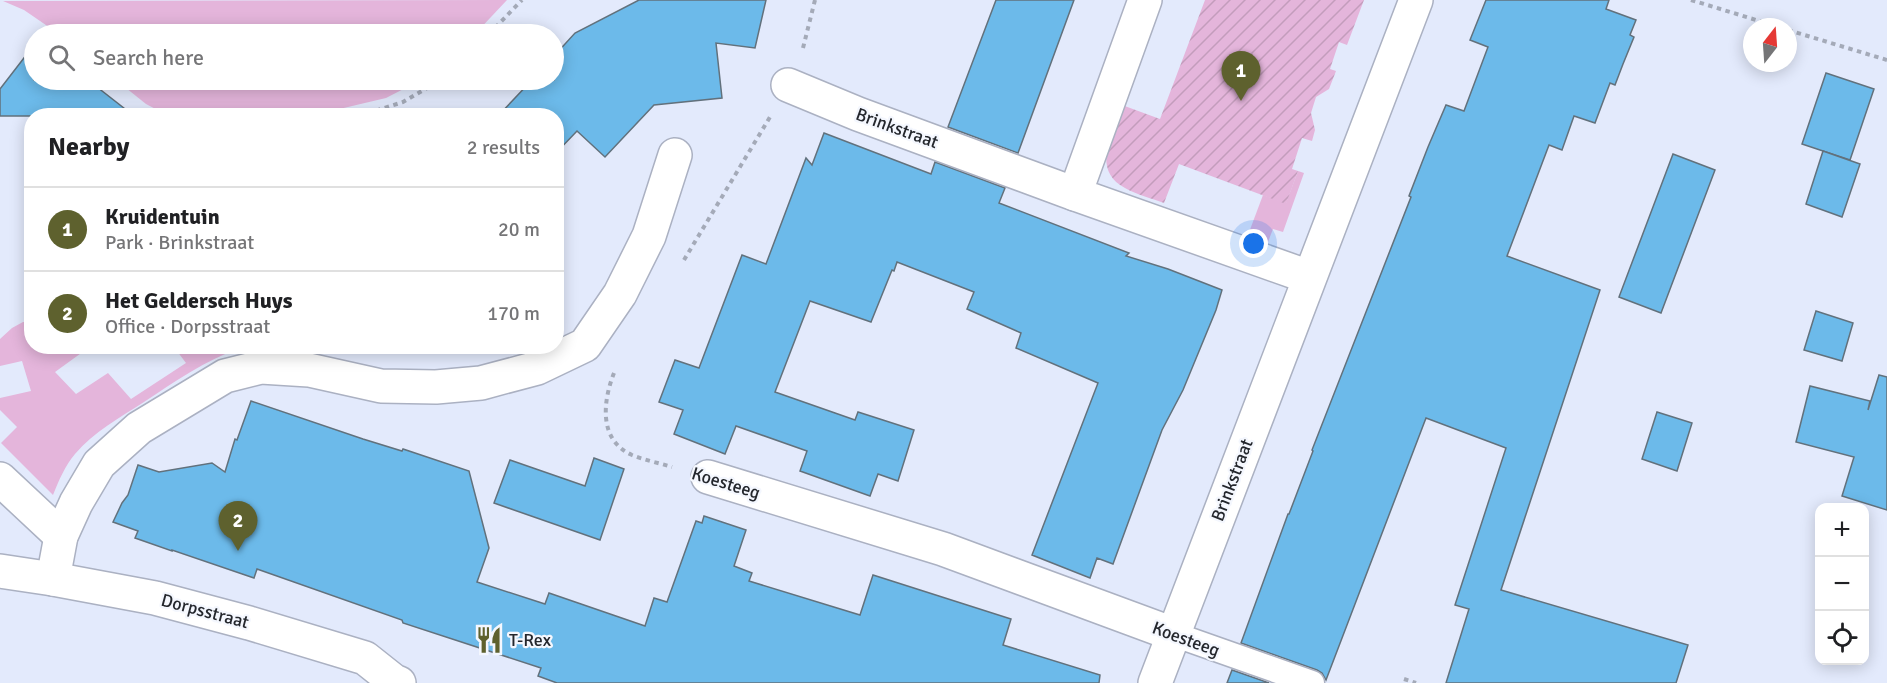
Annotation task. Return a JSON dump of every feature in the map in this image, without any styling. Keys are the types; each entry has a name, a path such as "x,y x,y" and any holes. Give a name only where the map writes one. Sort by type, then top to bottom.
{"street":[{"path":"1075,194 1145,0"},
{"name":"Brinkstraat","path":"1155,683 1416,0"},
{"name":"Brinkstraat","path":"788,85 858,114 1075,194 1310,277"},
{"path":"53,579 61,536 76,502 99,464 139,428 225,376 261,367 309,370 381,386 436,387 481,383 537,368 585,345 620,294 649,236 675,155"},
{"name":"Koesteeg","path":"708,477 943,549 1173,634"},
{"path":"0,478 61,536"},
{"name":"Dorpsstraat","path":"0,572 53,579 155,598 249,623 365,658 399,683"}],"lane":[{"name":"Koesteeg","path":"1173,634 1312,683"}],"path":[{"path":"499,24 522,0"},
{"path":"680,265 753,148 788,85 802,50 815,0"},
{"path":"1691,0 1750,18"},
{"path":"1797,33 1887,60"},
{"path":"384,108 403,102 424,90"},
{"name":"Koesteeg","path":"614,372 607,391 605,421 614,441 630,454 708,477"},
{"path":"1404,679 1416,683"}],"shaded area":[{"path":"507,0 484,24 44,24 24,10 3,1"},
{"path":"1205,0 1364,0 1347,45 1339,42 1330,69 1336,71 1329,89 1316,97 1311,113 1315,130 1312,141 1302,138 1292,169 1298,171 1286,204 1179,164 1164,203 1125,188 1114,180 1108,171 1107,150 1122,105 1160,119"},
{"path":"128,90 402,90 386,98 344,108 154,108"},
{"path":"1298,171 1304,173 1283,232 1273,229 1268,242 1248,235 1263,195 1286,203"},
{"path":"24,322 24,354 80,354 55,372 76,394 108,373 131,399 186,363 179,354 226,354 190,372 99,432 71,459 53,495 1,443 17,427 0,410 0,398 31,391 22,361 0,366 0,339 12,328"}],"building":[{"path":"639,0 766,0 755,48 716,43 722,98 654,105 605,157 577,131 564,145 564,108 506,108 523,90 564,90 564,45 575,33"},
{"path":"996,0 1074,0 1018,153 948,127"},
{"path":"1486,0 1609,0 1606,9 1636,20 1630,35 1634,37 1615,85 1610,83 1595,123 1574,116 1562,150 1549,145 1507,256 1600,290 1501,590 1688,645 1676,683 1446,683 1469,609 1455,605 1506,448 1426,418 1326,680 1317,670 1241,643 1428,147 1446,105 1464,111 1488,47 1470,40"},
{"path":"24,58 24,90 101,90 124,108 24,108 24,116 0,116 0,89"},
{"path":"1826,73 1874,89 1850,160 1802,144"},
{"path":"824,133 931,174 935,162 1005,188 999,203 1129,253 1126,256 1222,290 1183,390 1162,430 1113,564 1097,558 1090,578 1032,555 1098,383 1016,348 1021,333 967,309 974,292 897,262 871,322 810,301 775,392 855,420 858,412 914,430 898,481 878,474 870,496 800,471 807,451 736,426 725,454 674,434 683,410 659,402 675,360 699,368 742,255 766,264 806,158 812,165"},
{"path":"1823,151 1860,164 1842,217 1806,204"},
{"path":"1673,154 1715,170 1661,313 1619,297"},
{"path":"1816,311 1853,323 1842,361 1804,350"},
{"path":"1879,375 1887,377 1887,510 1842,496 1854,457 1796,442 1810,386 1870,401 1868,410"},
{"path":"251,401 363,439 402,451 403,449 469,471 489,548 477,582 545,604 549,593 645,626 654,598 667,602 696,521 702,523 704,516 746,530 734,566 752,573 749,581 860,615 873,575 1011,619 1003,645 1100,675 1099,683 557,683 538,676 541,668 403,623 402,620 257,569 254,578 172,551 135,538 138,531 113,522 128,495 138,465 159,472 212,463 225,472 235,439 237,440"},
{"path":"1657,412 1692,423 1677,471 1642,459"},
{"path":"594,458 624,469 600,540 494,503 510,460 585,486"},
{"path":"1232,670 1269,683 1227,683"}],"place":[{"name":"Kruidentuin","path":"1241,101"},
{"name":"Het Geldersch Huys","path":"238,551"},
{"name":"T-Rex","path":"489,640"}]}
